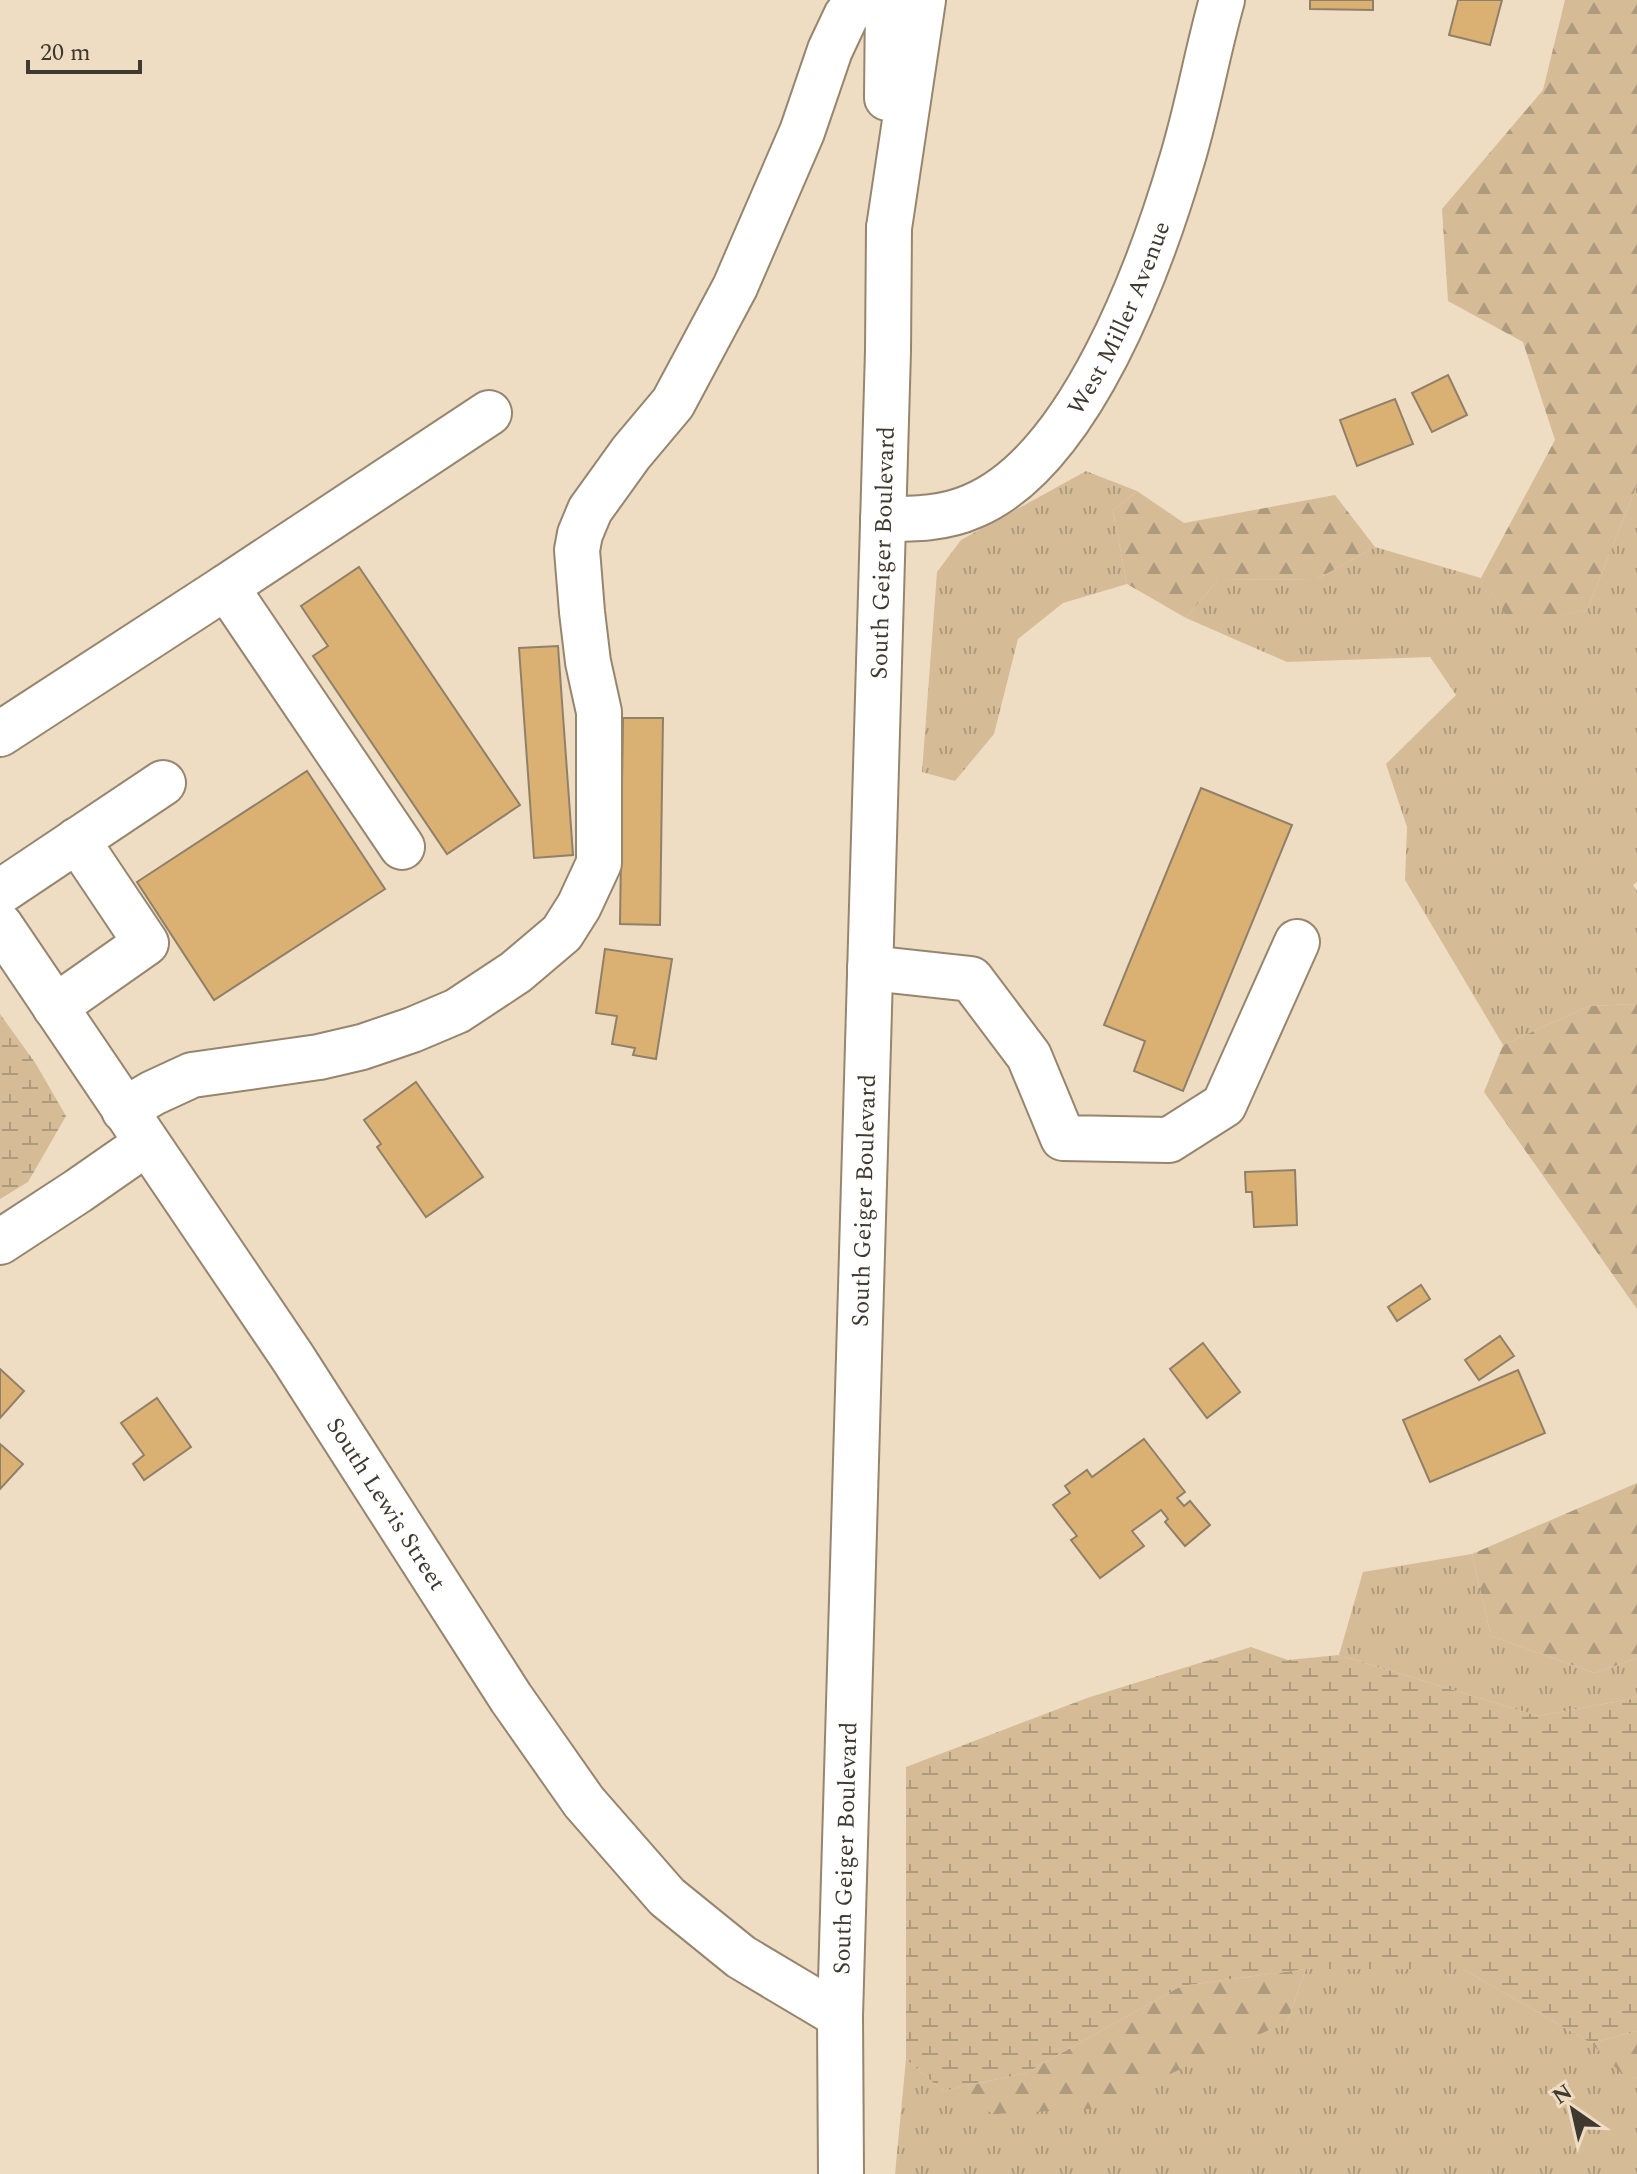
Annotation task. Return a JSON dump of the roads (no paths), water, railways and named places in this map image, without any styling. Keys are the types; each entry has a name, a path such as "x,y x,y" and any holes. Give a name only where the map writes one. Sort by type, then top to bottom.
{"street":[{"path":"0,1242 78,1191 136,1127 153,1093 192,1075 319,1057 412,1030 457,1011 516,972 562,933 579,906 599,863 599,712 588,662 582,612 577,550 580,534 590,510 631,453 673,403 735,287 802,132 830,50 846,16 858,0"},
{"path":"888,0 889,228"},
{"path":"889,228 923,0"},
{"name":"West Miller Avenue","path":"883,519 919,519 972,507 999,491 1029,467 1065,424 1113,341 1168,207 1222,0"},
{"name":"South Geiger Boulevard","path":"841,2174 840,2016 889,228"},
{"path":"0,734 489,413"},
{"path":"226,587 402,847"},
{"path":"0,892 163,783"},
{"path":"55,1007 146,943 77,840"},
{"name":"South Lewis Street","path":"0,925 293,1358 511,1698 584,1802 667,1897 741,1957 840,2016"},
{"path":"870,968 971,979 1029,1056 1063,1138 1169,1140 1224,1105 1297,942"}]}
